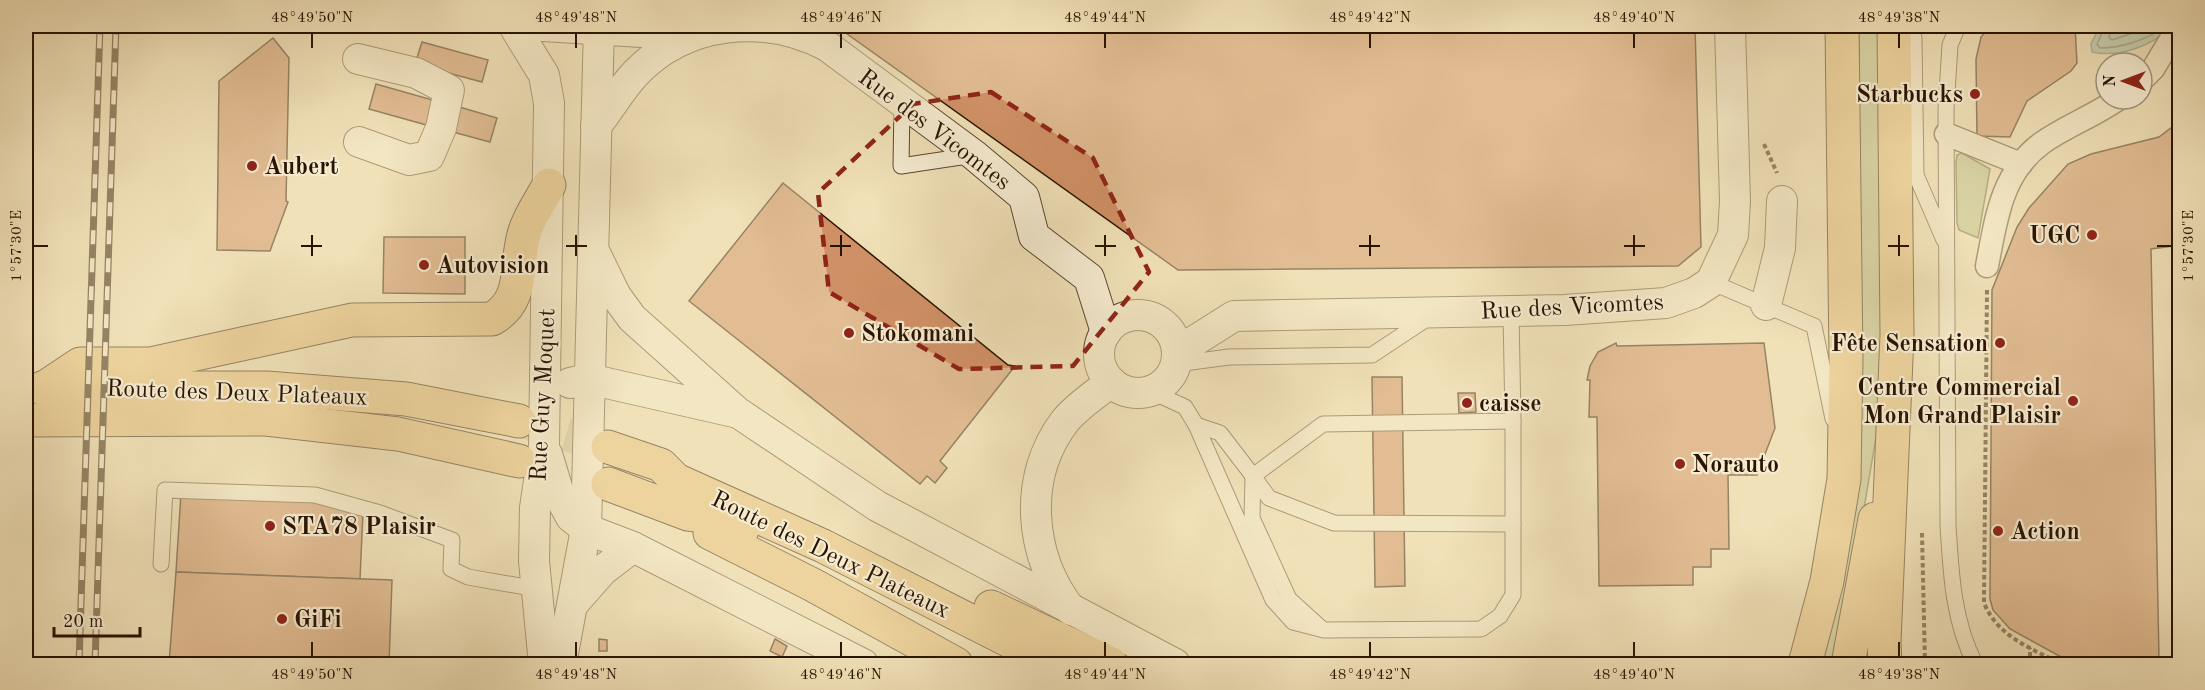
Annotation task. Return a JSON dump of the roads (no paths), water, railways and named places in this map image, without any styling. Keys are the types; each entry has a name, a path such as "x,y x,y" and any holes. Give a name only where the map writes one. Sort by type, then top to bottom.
{"main road":[{"path":"1805,664 1827,581 1845,479 1842,26"},
{"path":"1885,664 1884,642 1897,335 1894,26"},
{"path":"35,388 80,364 150,364 352,320 492,319 513,300 525,229 549,185"},
{"name":"Route des Deux Plateaux","path":"35,388 267,388 406,399 519,421"},
{"name":"Route des Deux Plateaux","path":"26,420 266,419 398,434 532,453"},
{"path":"1848,664 1867,554 1892,445"},
{"name":"Route des Deux Plateaux","path":"608,447 661,465 676,480 823,546 1055,664"},
{"path":"661,465 685,466 836,533 1111,664"},
{"name":"Route des Deux Plateaux","path":"608,484 688,514 714,517 816,565 1012,664"},
{"path":"688,514 709,532 813,585 956,664"}],"street":[{"name":"Rue Guy Moquet","path":"514,26 539,64 546,84 549,185 544,400 532,453 535,508 534,561 544,664"},
{"name":"Rue des Vicomtes","path":"543,26 599,27 691,35"},
{"name":"Rue des Vicomtes","path":"596,126 622,89 640,69 661,52 691,35 721,28 752,26 770,27 812,39 827,46 974,155 1024,197 1034,236 1089,278 1106,332"},
{"path":"1711,282 1733,235 1735,201 1730,26"},
{"path":"2154,67 2179,26"},
{"name":"Rue Guy Moquet","path":"561,664 586,529 599,27"},
{"path":"358,59 416,73 449,90 441,128 429,156 409,160 359,142"},
{"path":"1987,266 1997,209 2010,180 2021,164 2043,142 2097,111"},
{"path":"1946,134 2021,164"},
{"path":"1766,305 1780,248 1782,201"},
{"path":"592,249 616,296 632,318 737,412 877,507 1175,664"},
{"name":"Rue des Vicomtes","path":"1176,358 1234,316 1511,312 1565,319 1666,303 1694,293 1711,282"},
{"path":"1149,316 1168,329 1176,358 1170,376 1150,391 1130,392 1111,382 1102,369 1099,353 1106,332 1124,317 1149,316"},
{"path":"544,400 573,382 589,379 737,412"},
{"path":"1071,610 1059,594 1042,556 1036,523 1037,492 1048,450 1066,419 1111,382"},
{"path":"532,453 571,517 586,529 633,547 863,664"},
{"path":"573,604 603,570 633,547"}],"lane":[{"path":"1908,26 1914,38 1916,175 1946,245"},
{"path":"1958,26 1950,45 1948,62 1946,134 1949,197 1946,245 1948,525 1952,594 1975,664"},
{"path":"902,103 902,166 974,155"},
{"path":"1711,282 1814,326 1845,479"},
{"path":"1176,358 1372,355 1438,312"},
{"path":"1150,391 1185,407 1196,425 1273,600 1293,622 1324,630 1481,629 1500,616 1513,595 1511,312"},
{"path":"1253,476 1323,423 1513,421"},
{"path":"1196,425 1220,433 1269,498 1334,524 1513,524"},
{"path":"1253,476 1252,518 1261,539 1289,599 1324,630"},
{"path":"161,564 165,489 315,495 380,513 452,540 451,569 468,577 537,590"}],"water":[{"path":"2100,26 2172,26 2145,45 2128,51 2092,52 2091,44"}],"tunnel":[{"path":"519,421 608,447"}],"railway":[{"path":"79,664 100,26"},
{"path":"95,664 116,26"}],"place":[{"name":"Starbucks","path":"1975,94"},
{"name":"Aubert","path":"252,166"},
{"name":"UGC","path":"2092,235"},
{"name":"Autovision","path":"424,265"},
{"name":"Stokomani","path":"849,333"},
{"name":"Fête Sensation","path":"2000,343"},
{"name":"Centre Commercial Mon Grand Plaisir","path":"2073,401"},
{"name":"caisse","path":"1467,403"},
{"name":"Norauto","path":"1680,464"},
{"name":"STA78 Plaisir","path":"270,526"},
{"name":"Action","path":"1998,531"},
{"name":"GiFi","path":"282,619"}]}
